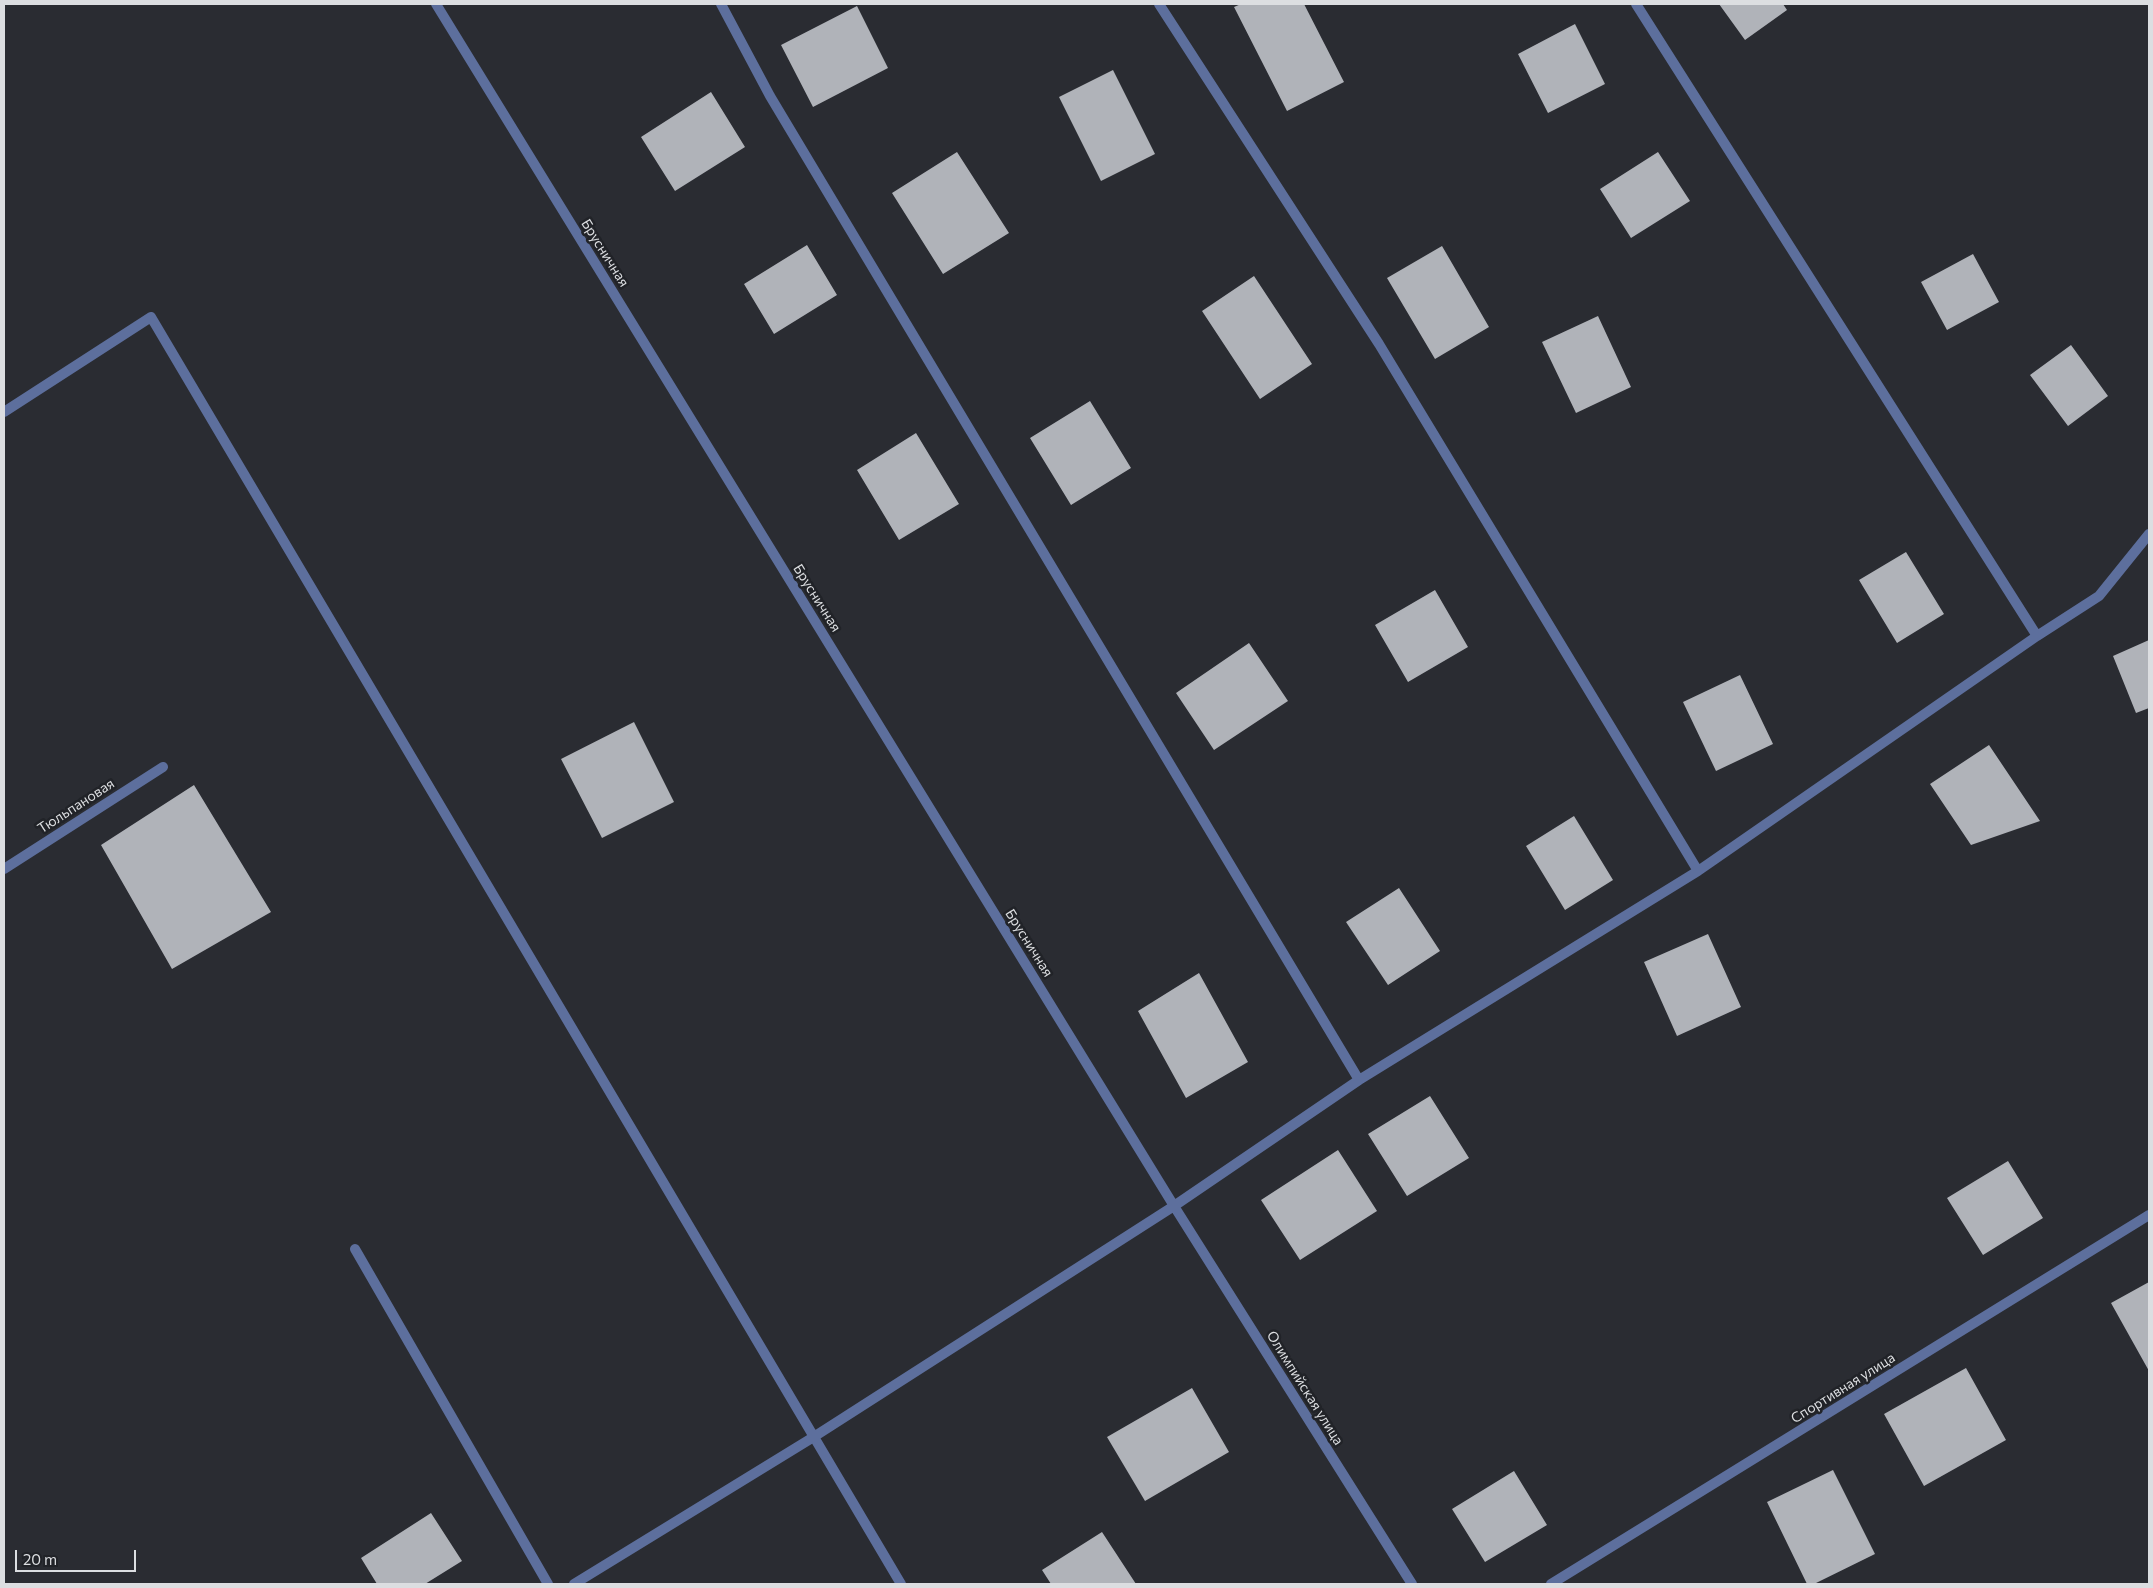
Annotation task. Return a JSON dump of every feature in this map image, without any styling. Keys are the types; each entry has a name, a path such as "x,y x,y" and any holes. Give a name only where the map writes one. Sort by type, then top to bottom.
{"street":[{"name":"Брусничная","path":"436,4 1174,1206"},
{"path":"721,4 775,104 1359,1080"},
{"path":"1159,4 1379,344 1698,871"},
{"path":"1636,4 2037,636"},
{"path":"4,412 150,317 812,1438 901,1584"},
{"path":"574,1584 812,1438 1174,1206 1359,1080 1698,871 2037,636 2098,596 2149,534"},
{"name":"Тюльпановая","path":"4,869 163,766"},
{"name":"Олимпийская улица","path":"1174,1206 1412,1584"},
{"name":"Спортивная улица","path":"1551,1584 2149,1215"},
{"path":"355,1250 548,1584"}],"building":[{"path":"1241,4 1304,4 1344,82 1287,111 1234,7"},
{"path":"1719,4 1783,4 1787,10 1745,40"},
{"path":"857,6 888,68 813,107 781,45"},
{"path":"1575,24 1605,84 1548,113 1518,54"},
{"path":"1113,70 1155,154 1101,181 1059,97"},
{"path":"711,92 745,147 675,191 641,137"},
{"path":"957,152 1009,233 943,274 892,193"},
{"path":"1658,152 1690,201 1631,238 1600,189"},
{"path":"807,245 837,295 774,334 744,284"},
{"path":"1442,246 1489,327 1435,359 1387,278"},
{"path":"1973,254 1999,302 1947,330 1921,282"},
{"path":"1254,276 1312,364 1260,399 1202,311"},
{"path":"1598,316 1631,387 1576,413 1542,342"},
{"path":"2071,345 2108,396 2068,426 2030,375"},
{"path":"1090,401 1131,468 1071,505 1030,438"},
{"path":"916,433 959,504 899,540 857,470"},
{"path":"1906,552 1944,614 1897,643 1859,580"},
{"path":"1435,590 1468,647 1408,682 1375,625"},
{"path":"2149,640 2149,708 2136,713 2113,656"},
{"path":"1249,643 1288,701 1214,750 1176,693"},
{"path":"1740,675 1773,744 1716,771 1683,702"},
{"path":"634,722 674,802 602,838 561,759"},
{"path":"1989,745 2040,821 1971,845 1930,784"},
{"path":"194,785 271,912 172,969 101,845"},
{"path":"1574,816 1613,880 1565,910 1526,846"},
{"path":"1399,888 1440,951 1388,985 1346,922"},
{"path":"1708,934 1741,1007 1677,1036 1644,962"},
{"path":"1199,973 1248,1062 1186,1098 1138,1011"},
{"path":"1430,1096 1469,1158 1407,1196 1368,1134"},
{"path":"1338,1150 1377,1211 1300,1260 1261,1200"},
{"path":"2008,1161 2043,1218 1983,1255 1947,1198"},
{"path":"2149,1282 2149,1371 2111,1303"},
{"path":"1966,1368 2006,1440 1924,1486 1884,1414"},
{"path":"1192,1388 1229,1452 1145,1501 1107,1437"},
{"path":"1833,1470 1875,1554 1814,1584 1807,1584 1767,1502"},
{"path":"1514,1471 1547,1525 1485,1562 1452,1509"},
{"path":"431,1513 462,1561 425,1584 377,1584 361,1558"},
{"path":"1102,1532 1136,1584 1051,1584 1042,1570"}]}
